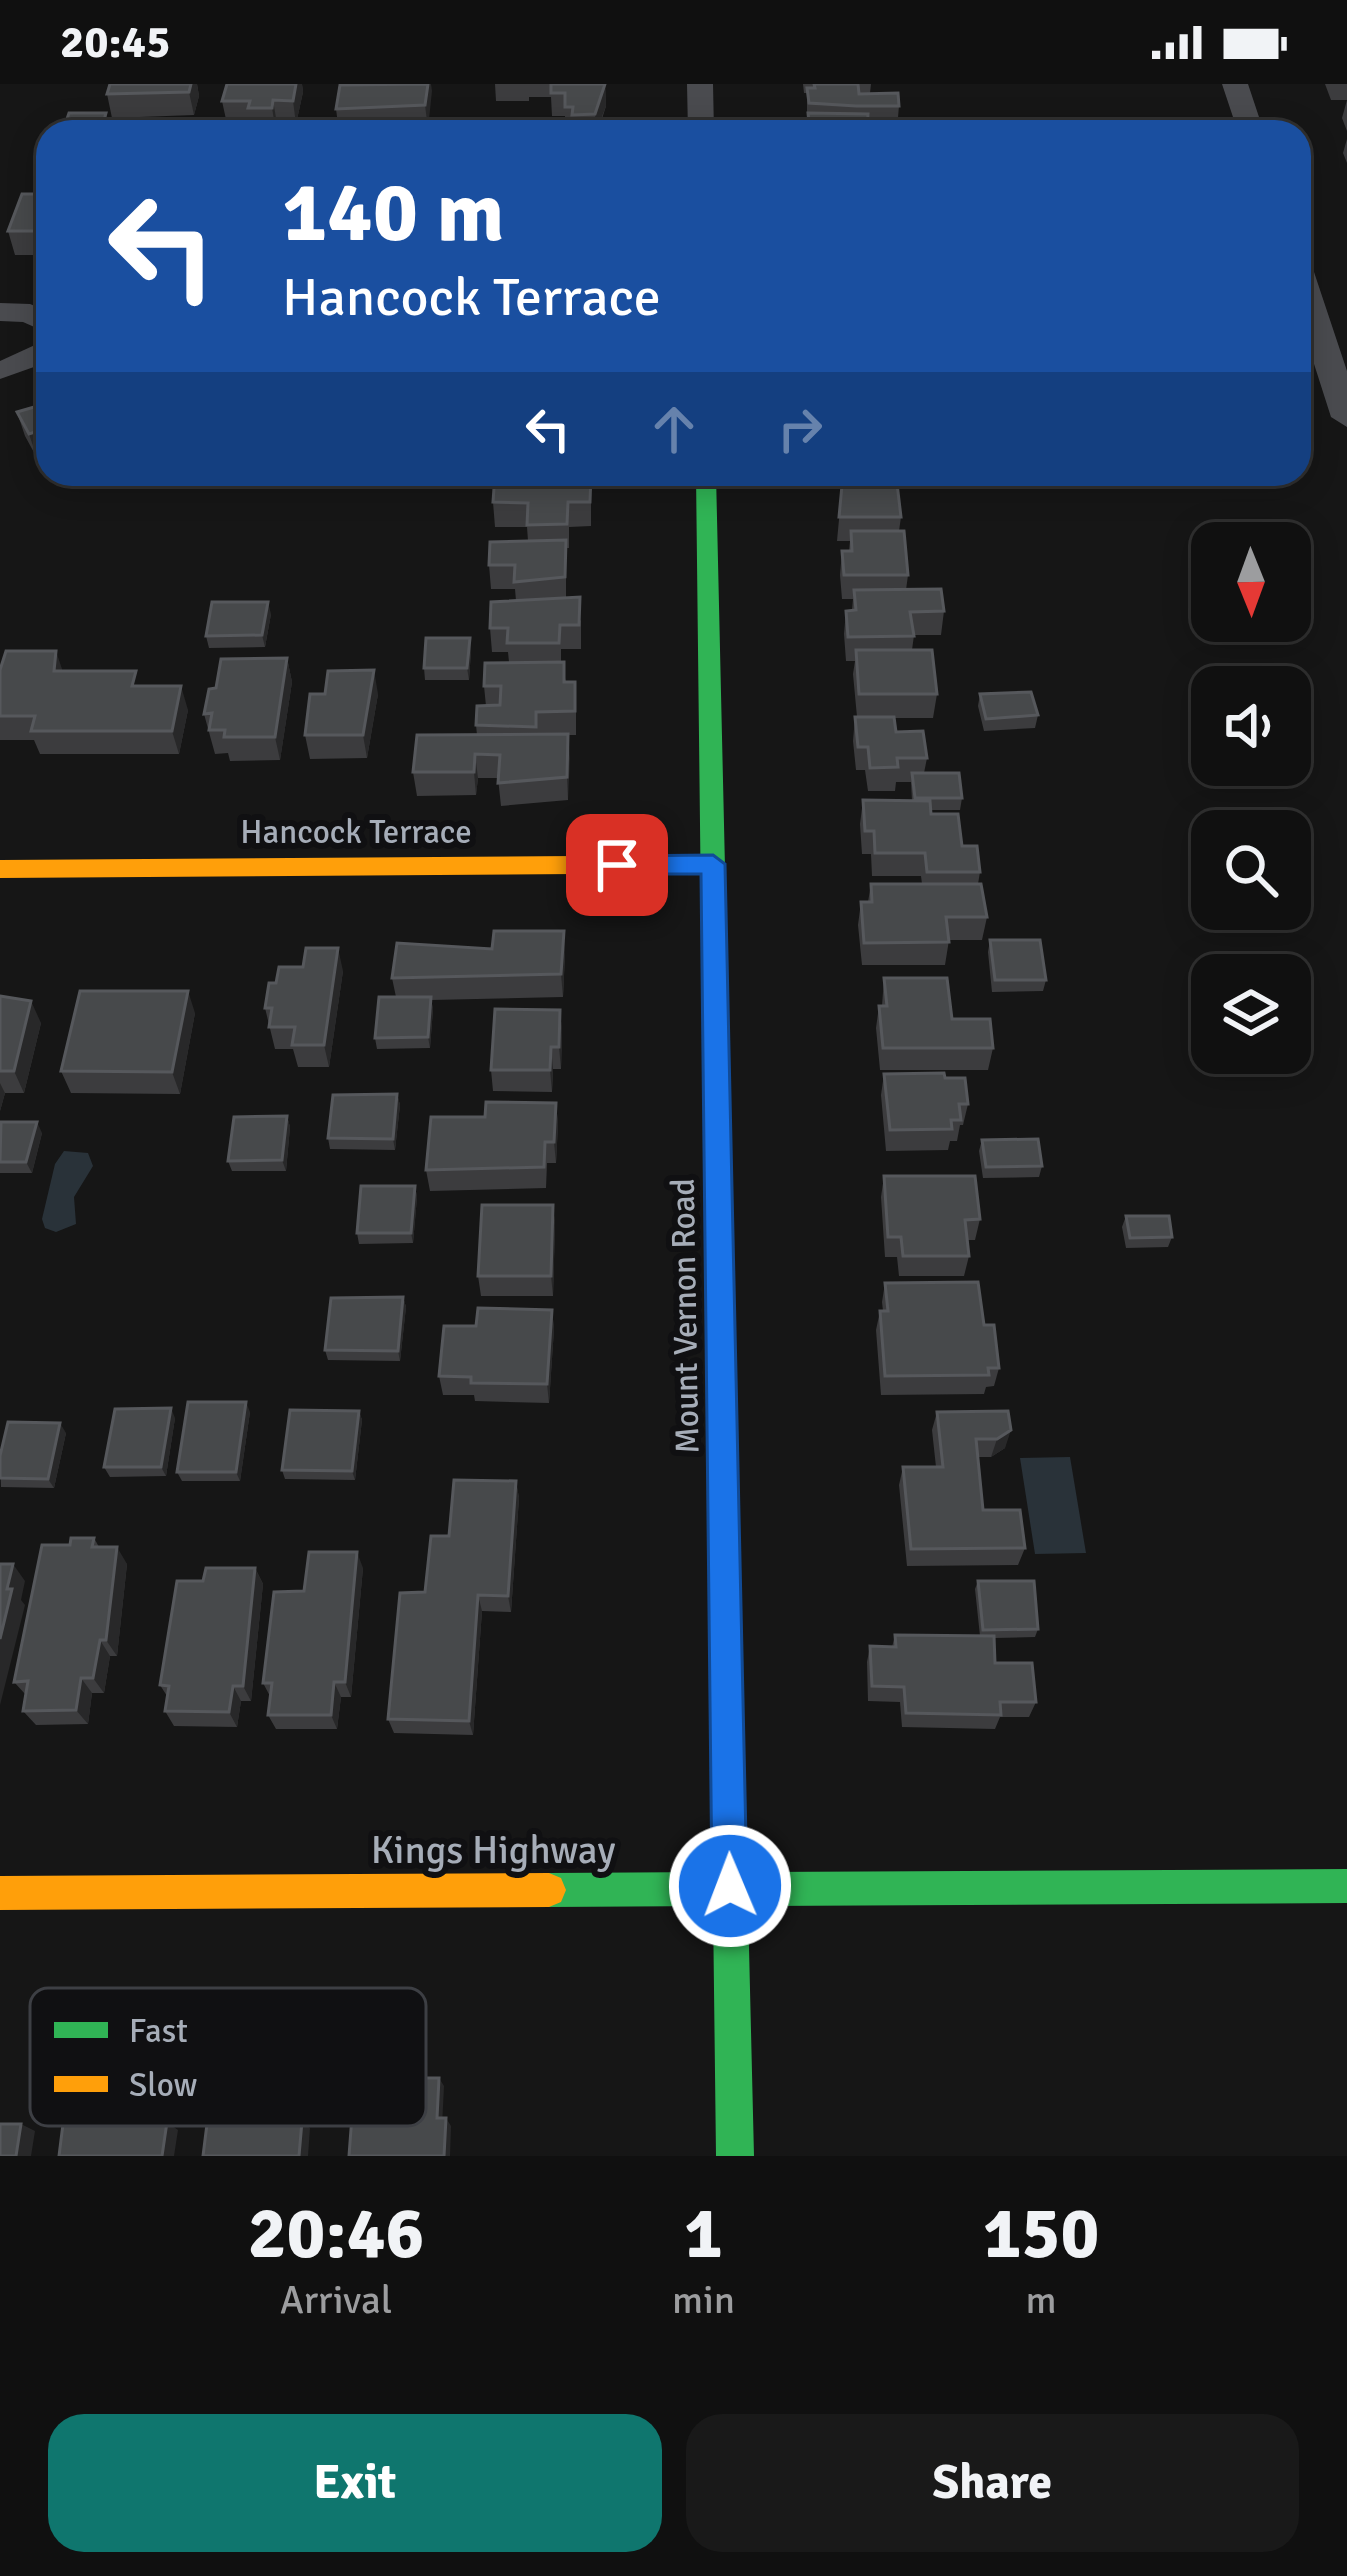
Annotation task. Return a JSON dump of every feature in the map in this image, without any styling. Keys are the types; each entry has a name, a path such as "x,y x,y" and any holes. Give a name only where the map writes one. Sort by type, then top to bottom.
{"street":[{"path":"700,84 701,120"},
{"path":"1235,84 1247,120"},
{"path":"1311,308 1347,417"},
{"path":"0,312 36,317"},
{"path":"0,370 36,356"},
{"name":"Mount Vernon Road","path":"706,486 735,2156"},
{"name":"Hancock Terrace","path":"0,869 713,864"},
{"name":"Kings Highway","path":"0,1893 1347,1886"}],"shaded area":[{"path":"64,1151 88,1153 93,1166 74,1197 76,1224 56,1232 45,1228 42,1219 55,1164"},
{"path":"1070,1457 1086,1553 1035,1554 1020,1458"}],"building":[{"path":"110,84 191,84 189,92 107,94"},
{"path":"227,84 296,84 293,101 273,100 272,108 248,108 250,101 222,101"},
{"path":"428,84 425,105 336,109 340,85"},
{"path":"551,84 605,84 595,114 572,115 573,107 565,107 565,93 551,93"},
{"path":"814,84 858,84 859,94 898,93 899,106 809,103 807,88 815,88"},
{"path":"69,113 106,113 104,120 67,120"},
{"path":"808,113 868,114 868,120 809,120"},
{"path":"22,194 36,194 36,231 8,231"},
{"path":"36,406 36,432 29,434 17,412"},
{"path":"494,486 591,486 590,502 568,502 567,524 527,525 528,503 493,502"},
{"path":"842,486 897,486 901,517 839,517"},
{"path":"851,531 904,531 908,575 844,575 842,551 852,551"},
{"path":"566,540 565,577 514,582 515,565 489,565 490,542"},
{"path":"941,589 944,611 910,612 914,636 848,637 846,611 856,610 854,590"},
{"path":"580,597 579,625 560,625 559,643 507,643 508,628 490,628 491,602"},
{"path":"212,602 268,602 262,635 206,636"},
{"path":"426,638 470,638 467,668 424,668"},
{"path":"856,650 932,650 937,694 859,694"},
{"path":"6,651 56,651 54,671 136,671 132,686 181,686 172,731 31,731 35,716 0,716 0,670"},
{"path":"287,658 275,737 224,737 225,730 209,730 212,713 204,714 209,689 216,688 221,659"},
{"path":"564,662 564,682 575,682 575,711 536,712 536,727 476,725 477,706 500,705 501,686 484,686 485,663"},
{"path":"374,670 363,735 305,735 310,694 325,694 328,671"},
{"path":"1031,692 1038,715 986,719 980,694"},
{"path":"855,717 894,717 896,732 923,731 927,758 897,758 898,767 870,768 868,747 858,747"},
{"path":"568,734 567,777 498,783 500,755 475,754 474,772 413,772 417,735"},
{"path":"912,773 959,773 962,798 915,798"},
{"path":"863,800 930,801 931,814 958,814 962,846 977,846 980,872 927,872 925,853 875,853 874,831 865,831"},
{"path":"871,884 981,884 987,917 946,917 949,942 864,943 861,902 872,902"},
{"path":"494,931 564,931 561,974 392,978 397,943 492,949"},
{"path":"990,940 1040,940 1046,980 995,980"},
{"path":"306,948 338,948 324,1045 292,1045 295,1027 269,1027 272,1008 265,1008 269,983 276,983 279,967 303,967"},
{"path":"884,978 947,978 952,1019 990,1019 993,1048 883,1048 879,1006 887,1006"},
{"path":"80,991 188,991 172,1072 61,1071"},
{"path":"0,996 31,1001 14,1071 0,1071"},
{"path":"379,997 431,997 428,1037 375,1038"},
{"path":"495,1009 560,1010 559,1047 551,1047 550,1070 491,1070"},
{"path":"944,1073 945,1078 965,1078 968,1104 959,1104 961,1120 951,1120 952,1129 890,1130 884,1074"},
{"path":"397,1094 393,1139 328,1138 333,1095"},
{"path":"486,1102 556,1103 554,1142 545,1142 544,1167 426,1170 431,1117 485,1117"},
{"path":"287,1116 282,1160 228,1161 234,1117"},
{"path":"1,1122 37,1122 26,1162 0,1162"},
{"path":"1038,1139 1042,1166 986,1167 982,1140"},
{"path":"884,1176 975,1176 980,1219 965,1220 969,1256 903,1256 901,1237 888,1237"},
{"path":"361,1186 415,1186 411,1233 357,1233"},
{"path":"482,1205 553,1205 551,1276 478,1276"},
{"path":"1126,1216 1169,1216 1172,1237 1130,1238"},
{"path":"978,1282 984,1325 994,1325 999,1368 988,1368 989,1375 885,1376 880,1311 888,1311 885,1283"},
{"path":"403,1297 398,1351 325,1350 331,1298"},
{"path":"478,1308 552,1310 547,1384 471,1383 471,1377 439,1376 444,1326 476,1326"},
{"path":"188,1402 246,1402 236,1472 177,1472"},
{"path":"171,1408 161,1467 104,1467 115,1409"},
{"path":"290,1410 359,1411 352,1471 282,1470"},
{"path":"1008,1411 1011,1430 997,1439 976,1439 983,1510 1020,1510 1025,1548 911,1549 903,1467 943,1467 937,1412"},
{"path":"8,1422 60,1423 48,1479 0,1478"},
{"path":"454,1480 516,1481 508,1596 478,1595 469,1721 388,1719 400,1593 425,1592 431,1536 449,1536"},
{"path":"71,1538 94,1538 92,1547 117,1547 106,1640 100,1640 93,1678 81,1678 76,1710 23,1711 28,1681 14,1682 42,1545 70,1545"},
{"path":"309,1552 357,1552 345,1682 334,1682 331,1715 268,1715 272,1683 263,1683 274,1592 304,1591"},
{"path":"0,1564 13,1564 0,1639"},
{"path":"206,1568 255,1568 243,1686 233,1686 229,1712 165,1711 169,1686 160,1685 177,1581 203,1581"},
{"path":"978,1581 1034,1581 1038,1629 983,1630"},
{"path":"895,1635 994,1636 995,1663 1032,1663 1036,1702 1000,1702 1001,1715 906,1713 904,1687 872,1686 870,1646 896,1647"},
{"path":"426,2078 439,2078 437,2118 446,2118 444,2156 349,2156 351,2126 426,2126"},
{"path":"0,2124 21,2124 16,2156 0,2156"},
{"path":"63,2126 166,2126 162,2156 59,2156"},
{"path":"207,2126 302,2126 299,2156 203,2156"}],"traffic: fast":[{"path":"706,486 721,1350"},
{"path":"729,1828 735,2156"},
{"path":"549,1890 1347,1886"}],"traffic: slow":[{"path":"0,869 713,864"},
{"path":"721,1350 729,1828"},
{"path":"0,1893 549,1890"}],"route":[{"path":"617,865 713,864 730,1886"}]}
